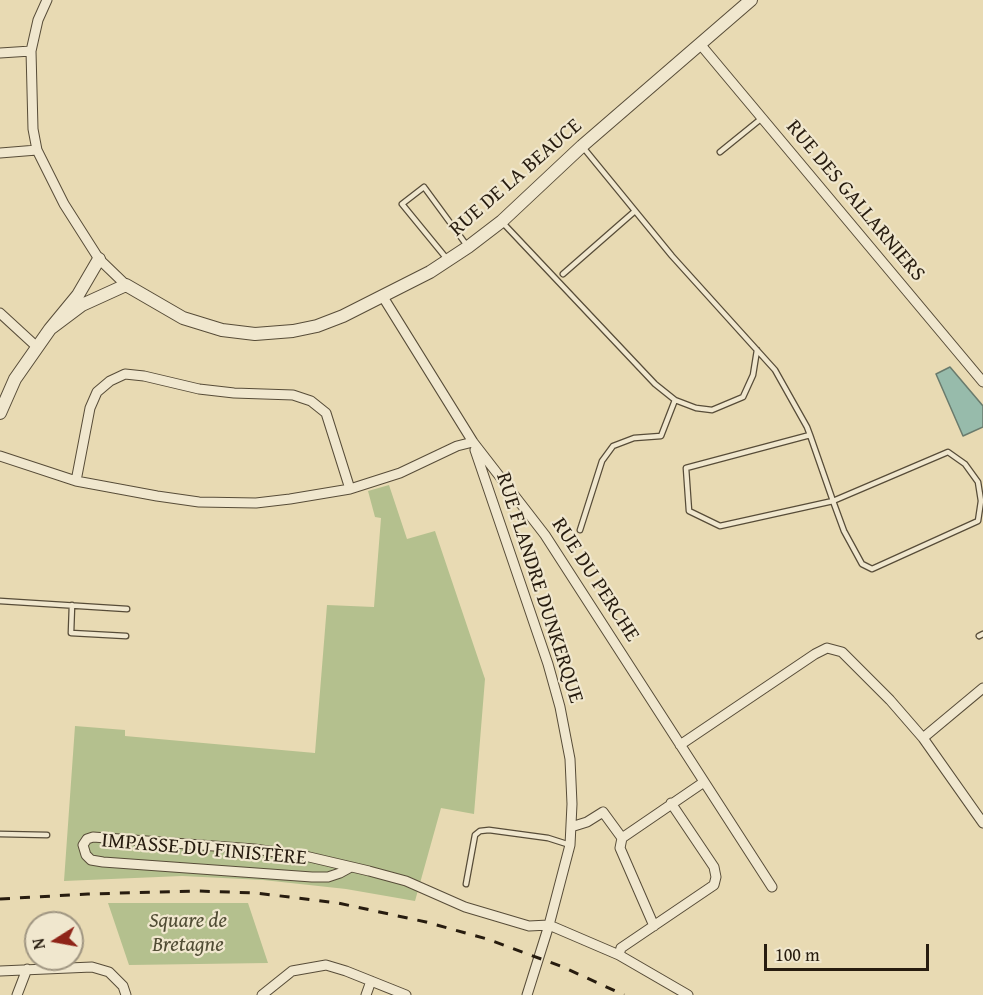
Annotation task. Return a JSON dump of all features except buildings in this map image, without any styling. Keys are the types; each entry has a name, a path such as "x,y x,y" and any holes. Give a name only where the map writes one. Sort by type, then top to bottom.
{"street":[{"name":"RUE DE LA BEAUCE","path":"47,0 38,20 31,51 33,129 37,150 64,204 99,259 126,285 183,318 222,330 255,334 293,331 317,326 383,297 448,261 502,221 582,146 751,0"},
{"name":"RUE DES GALLARNIERS","path":"700,44 983,381"},
{"path":"0,53 31,51"},
{"path":"0,153 37,150"},
{"path":"0,413 15,379 50,329 78,295 99,259"},
{"path":"50,329 82,305 126,285"},
{"name":"RUE DU PERCHE","path":"383,297 473,442 545,535 772,887"},
{"path":"0,313 37,347"},
{"path":"76,481 90,408 98,392 110,381 125,375 144,376 198,389 293,395 311,401 326,413 350,489"},
{"path":"0,456 76,481 157,496 199,502 256,502 290,500 350,489 400,473 457,446 473,442"},
{"name":"RUE FLANDRE DUNKERQUE","path":"473,442 548,664 560,707 570,759 572,804 570,845 549,926 526,995"},
{"path":"680,745 827,648 842,652 890,700 922,738 983,823"},
{"path":"922,738 983,688"},
{"path":"654,926 620,848 622,838 704,782"},
{"path":"619,955 621,948 714,885 716,877 714,867 671,803"},
{"path":"571,827 587,822 603,812 622,838"},
{"name":"IMPASSE DU FINISTÈRE","path":"351,867 328,877 312,878 103,862 91,860 86,855 83,845 87,839 93,837 254,849 306,856 351,867 406,881 465,906 529,926 549,926 619,955 688,995"},
{"path":"262,995 292,972 326,965 406,995"},
{"path":"84,967 110,972 123,986 126,995"},
{"path":"0,971 24,969"},
{"path":"17,995 26,971"},
{"path":"366,995 371,981"}],"lane":[{"path":"720,152 762,118"},
{"path":"582,146 672,256 775,370 810,435 833,501 844,531 861,564 872,569 980,519 981,501 978,482 965,464 948,452 833,501 720,526 689,511 686,468 810,435"},
{"path":"448,261 402,204 424,188 468,247"},
{"path":"562,274 635,211"},
{"path":"502,221 655,384 675,400 696,408 712,410 743,397 753,375 757,350"},
{"path":"580,530 602,461 607,453 613,446 634,438 661,436 675,400"},
{"path":"0,601 127,609"},
{"path":"72,606 71,633 126,636"},
{"path":"466,884 475,835 480,831 489,830 548,838 570,845"},
{"path":"0,834 47,835"}],"green space":[{"path":"389,485 407,539 435,531 485,679 474,814 441,808 415,901 346,889 263,880 182,876 64,881 75,726 125,730 125,736 315,753 327,605 374,607 381,518 375,517 368,491"},
{"name":"Square de Bretagne","path":"108,903 248,903 268,963 129,965"}],"shaded area":[{"path":"950,367 983,406 983,427 963,436 936,374"}],"railway":[{"path":"0,899 197,891 256,893 338,903 426,922 487,939 563,967 624,995"}]}
